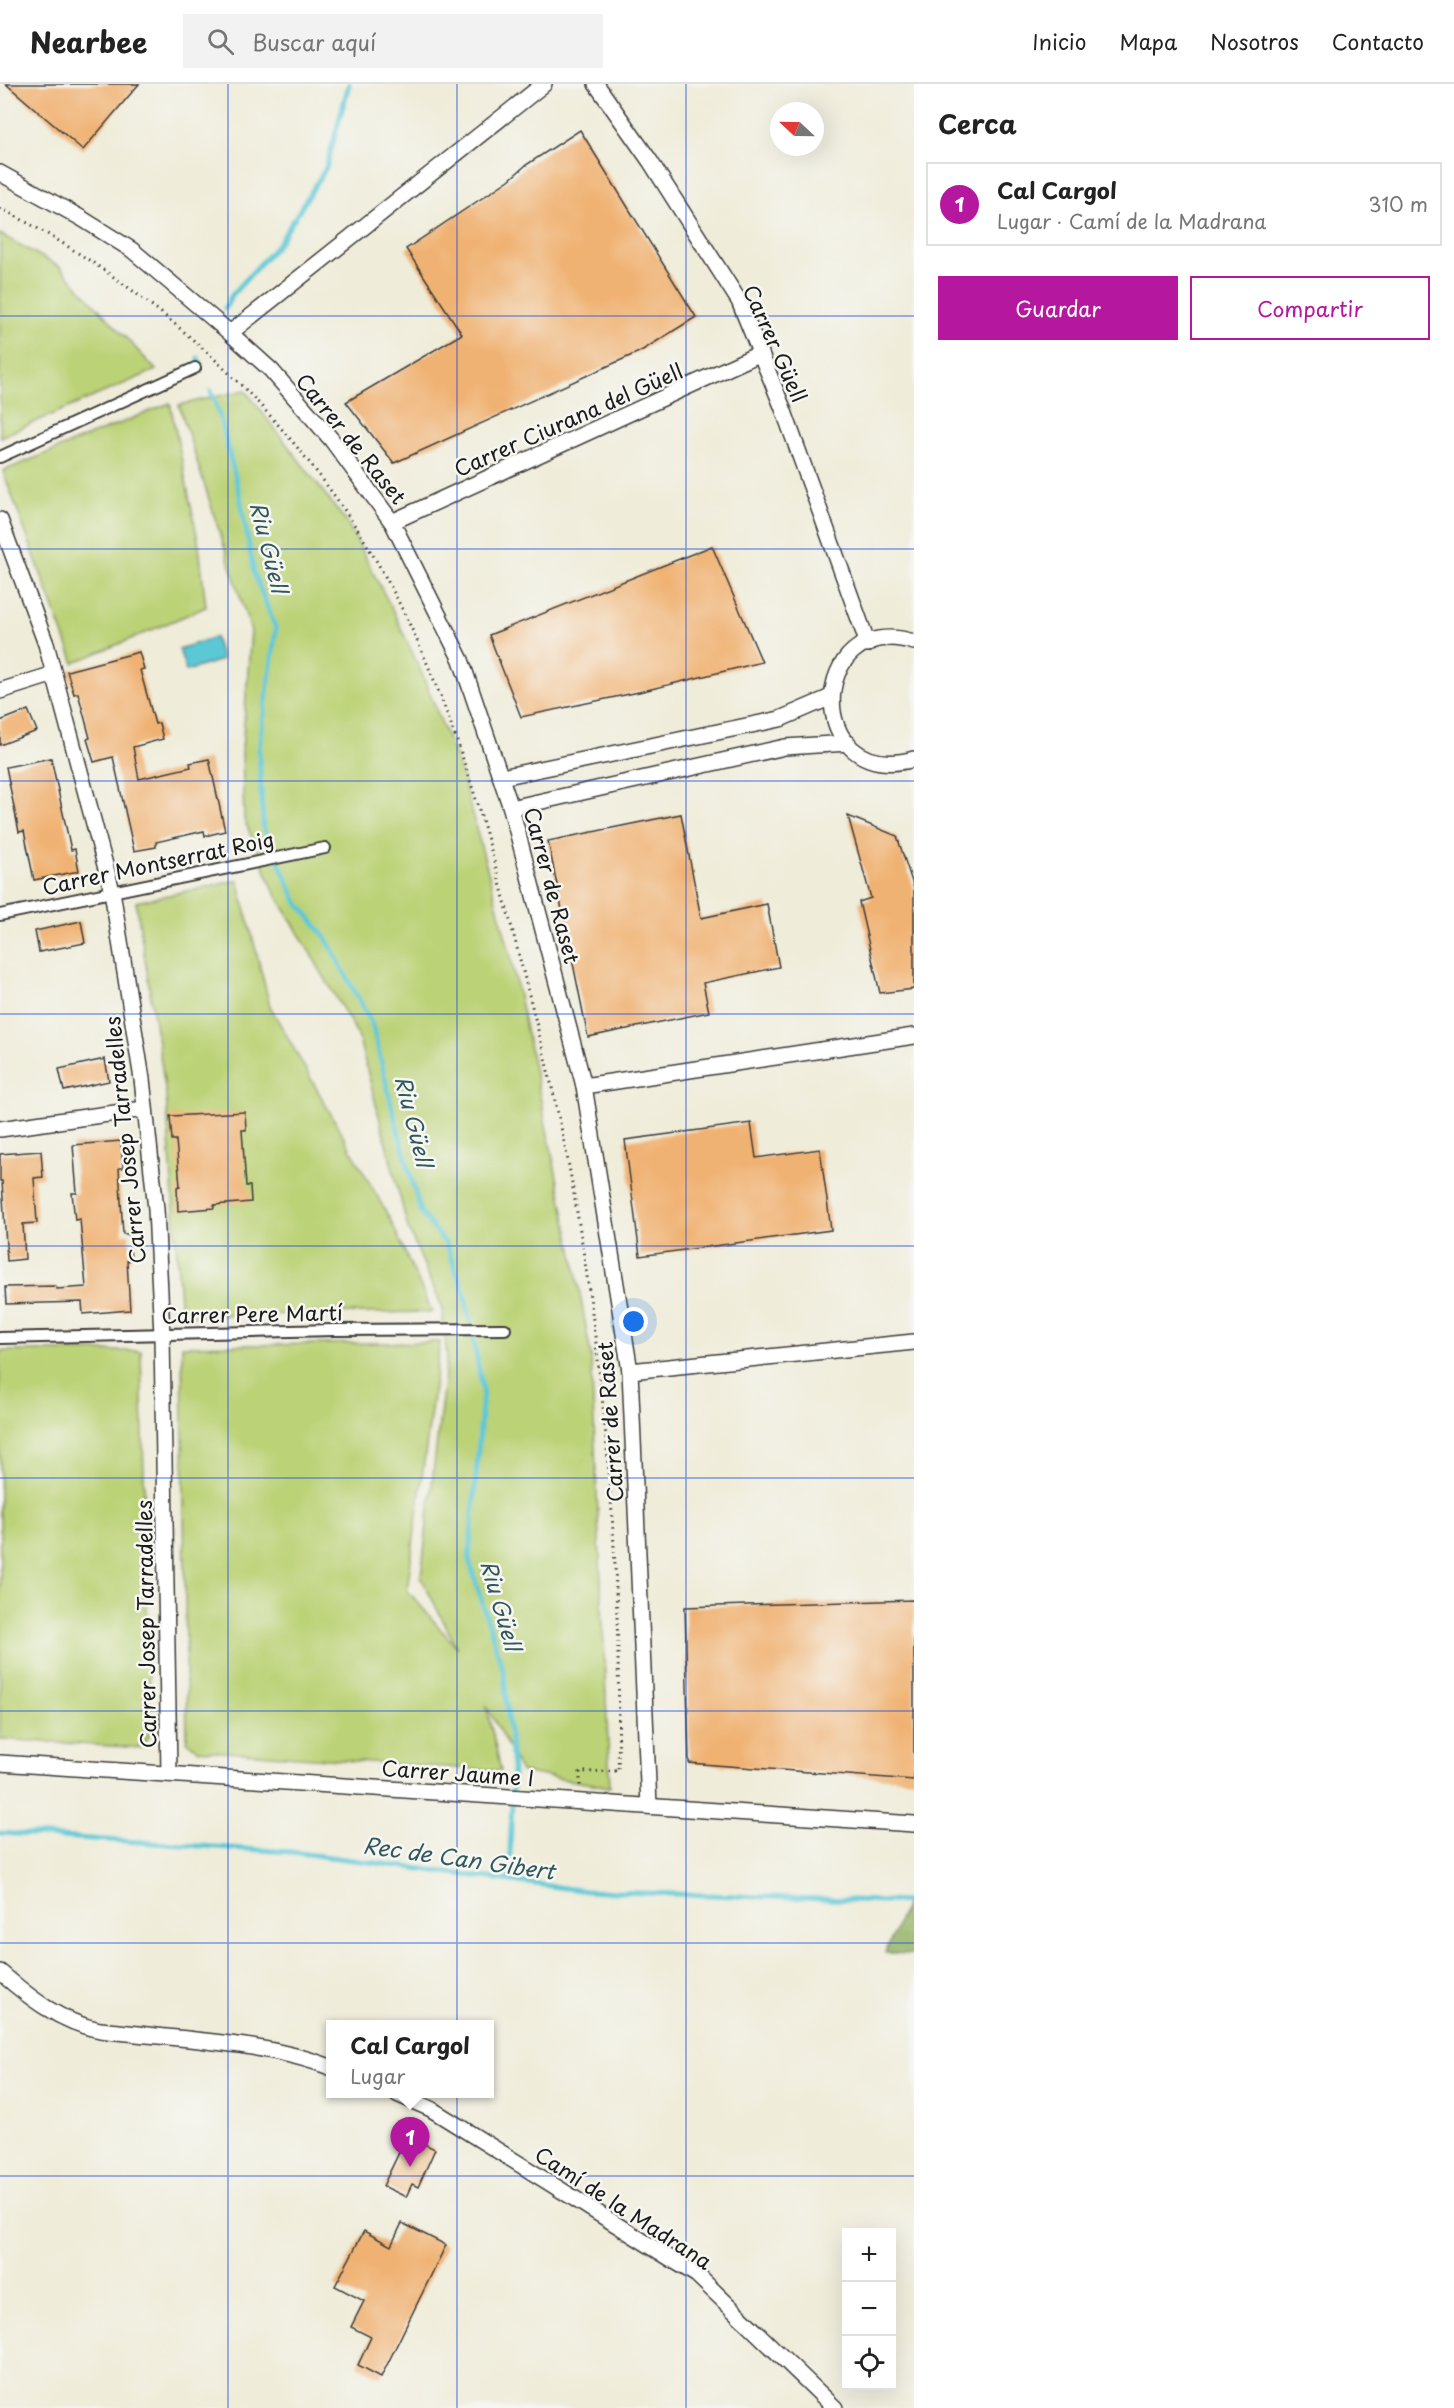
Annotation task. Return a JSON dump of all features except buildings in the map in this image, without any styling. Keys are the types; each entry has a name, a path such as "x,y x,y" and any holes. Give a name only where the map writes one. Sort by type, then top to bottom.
{"street":[{"path":"230,333 544,84"},
{"name":"Carrer Güell","path":"596,84 650,161 739,301 761,353 868,644"},
{"name":"Carrer de Raset","path":"0,173 81,218 132,250 271,370 324,430 392,522 461,660 511,808 584,1086 630,1371 649,1806"},
{"name":"Carrer Ciurana del Güell","path":"392,522 761,353"},
{"path":"0,457 195,368"},
{"name":"Carrer Josep Tarradelles","path":"0,520 45,644 112,891 142,1079 156,1209 162,1335 169,1774"},
{"path":"914,642 890,638 856,650 842,665 833,683 831,697 836,726 848,743 870,758 885,762 914,759"},
{"path":"0,691 54,674"},
{"path":"502,777 780,718 831,697"},
{"path":"511,808 785,747 848,743"},
{"name":"Carrer Montserrat Roig","path":"0,915 325,848"},
{"path":"584,1086 914,1036"},
{"path":"0,1129 144,1109"},
{"name":"Carrer Pere Martí","path":"0,1338 505,1329"},
{"path":"630,1371 914,1342"},
{"name":"Carrer Jaume I","path":"0,1762 914,1824"},
{"path":"0,1972 30,1998 79,2026 110,2032 257,2048 326,2065"},
{"name":"Camí de la Madrana","path":"406,2098 431,2109 697,2275 835,2408"}],"path":[{"path":"0,208 55,238 141,297 214,359 278,424 359,533 390,586 438,689 495,863 545,1057 567,1161 593,1327 604,1433 616,1599 618,1771 580,1772 580,1801"}],"green space":[{"path":"0,234 60,267 156,370 0,437"},
{"path":"245,390 348,524 393,611 420,669 460,769 510,953 574,1259 591,1356 610,1787 521,1772 486,1705 501,1771 197,1750 187,1741 182,1346 440,1342 407,1590 457,1648 421,1577 447,1356 442,1307 408,1228 358,1035 274,891 244,819 242,750 251,631 179,405"},
{"path":"170,403 199,545 206,607 74,663 3,471"},
{"path":"238,880 270,1006 390,1219 432,1312 181,1316 166,1094 136,902"},
{"path":"0,1351 141,1351 150,1733 142,1748 0,1739"},
{"path":"914,1886 914,1954 885,1953"}],"water":[{"path":"215,637 222,660 186,671 179,649"}],"waterway":[{"name":"Riu Güell","path":"225,308 232,295 279,243 326,168 349,84"},
{"name":"Riu Güell","path":"198,358 201,364"},
{"name":"Riu Güell","path":"211,391 219,413 240,496 254,573 276,629 259,750 263,827 296,900 326,938 372,1024 421,1213 446,1244 465,1294 483,1392 469,1560 504,1673 513,1770 509,1881"},
{"name":"Rec de Can Gibert","path":"0,1833 292,1852 587,1891 914,1902"}],"place":[{"name":"Cal Cargol","path":"410,2167"}]}
